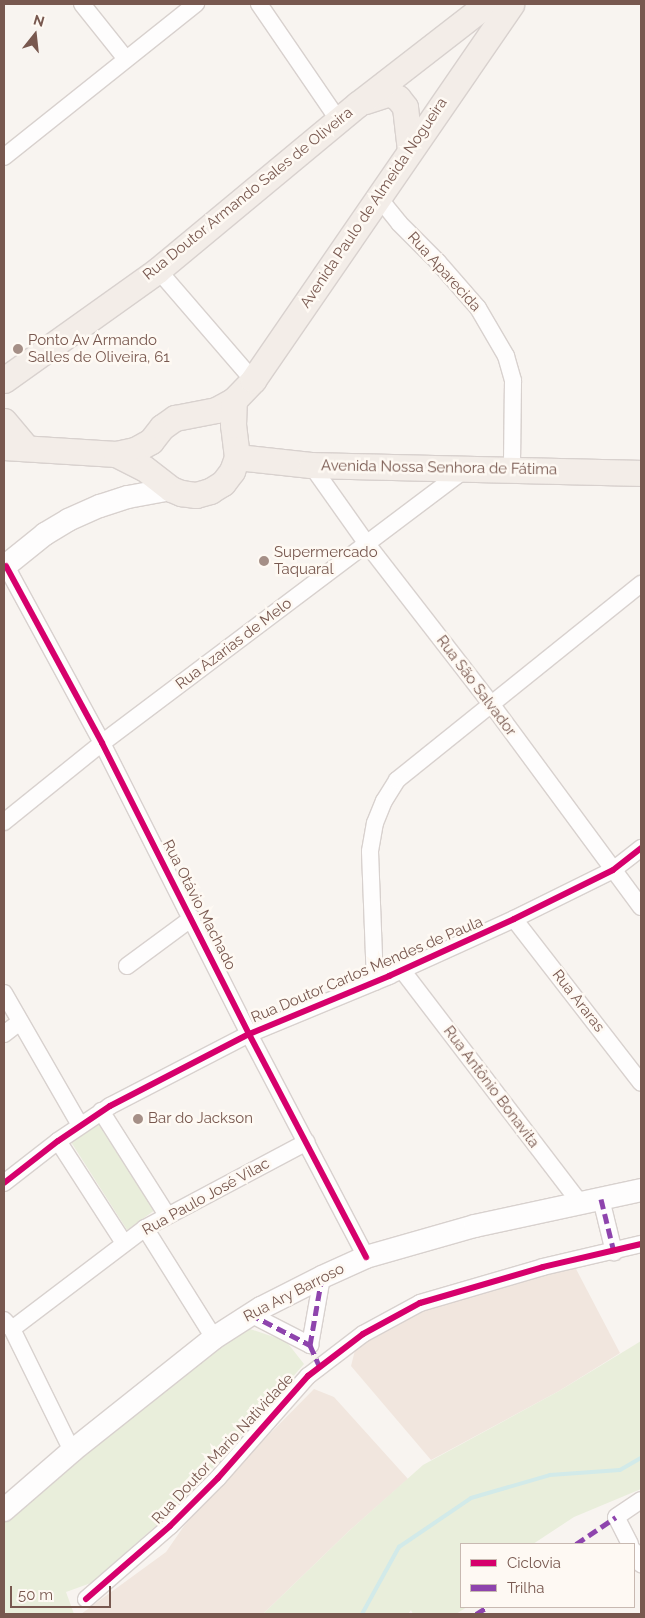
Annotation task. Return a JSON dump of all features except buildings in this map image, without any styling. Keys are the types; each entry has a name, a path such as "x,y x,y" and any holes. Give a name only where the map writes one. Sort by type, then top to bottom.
{"main road":[{"name":"Rua Doutor Armando Sales de Oliveira","path":"4,380 158,270 358,104 487,4"},
{"name":"Avenida Paulo de Almeida Nogueira","path":"234,400 253,380 511,4"},
{"path":"358,104 388,93 398,98 405,107 410,150"},
{"path":"116,454 144,468 171,489 181,493 196,495 210,491 227,477 237,457 233,425 234,400"},
{"path":"4,421 16,447 116,454 135,450 151,441 162,427 175,418 216,410 234,400"},
{"name":"Avenida Nossa Senhora de Fátima","path":"237,457 311,465 641,473"},
{"path":"5,566 45,534 68,520 100,506 128,497 171,489"},
{"name":"Rua Ary Barroso","path":"4,1510 72,1451 214,1338 250,1314 366,1257 475,1226 641,1190"}],"street":[{"path":"82,4 126,59"},
{"path":"5,152 196,4"},
{"path":"260,4 339,121"},
{"name":"Rua Aparecida","path":"379,198 399,223 438,262 478,308 506,356 513,381 512,469"},
{"path":"158,270 253,380"},
{"name":"Rua São Salvador","path":"311,465 367,544 492,705 641,907"},
{"name":"Rua Azarias de Melo","path":"4,822 102,743 466,469"},
{"name":"Rua Otávio Machado","path":"5,566 102,743 249,1034 366,1257"},
{"path":"375,982 370,851 375,823 397,780 641,584"},
{"name":"Rua Doutor Carlos Mendes de Paula","path":"4,1183 58,1141 101,1111 249,1034 375,982 514,919 613,870 641,848"},
{"path":"127,966 192,918"},
{"name":"Rua Araras","path":"514,919 641,1083"},
{"name":"Rua Antônio Bonavita","path":"402,970 591,1201"},
{"path":"4,993 80,1125"},
{"path":"4,1034 20,1022"},
{"path":"101,1111 167,1215"},
{"path":"58,1141 124,1243"},
{"name":"Rua Paulo José Vilac","path":"8,1324 145,1228 307,1142"},
{"path":"591,1201 614,1252"},
{"path":"145,1228 214,1338"},
{"name":"Rua Doutor Mario Natividade","path":"86,1600 170,1526 218,1478 308,1376 364,1334 420,1304 543,1268 641,1244"},
{"path":"320,1368 310,1345 322,1278"},
{"path":"250,1314 310,1345"},
{"path":"8,1324 72,1451"},
{"path":"629,1543 616,1517 641,1500"},
{"path":"635,1553 641,1564"}],"shaded area":[{"path":"575,1267 620,1353 559,1391 431,1460 351,1366 356,1346 382,1327 444,1302"},
{"path":"314,1389 334,1397 408,1479 349,1531 263,1614 81,1614 166,1552 184,1526 235,1469"}],"green space":[{"path":"98,1123 155,1210 127,1230 71,1142"},
{"path":"247,1328 286,1341 304,1364 185,1500 91,1583 66,1592 74,1614 4,1614 4,1522 157,1393"},
{"path":"641,1341 641,1489 574,1517 535,1543 460,1543 460,1608 465,1608 456,1614 413,1614 411,1610 408,1614 263,1614 349,1531 423,1465 559,1391"}],"waterway":[{"path":"362,1614 399,1547 471,1498 550,1475 620,1470 641,1458"}],"marked path":[{"path":"601,1199 614,1252"},
{"path":"250,1314 310,1345 322,1277"},
{"path":"310,1345 320,1367"},
{"path":"577,1543 616,1517"},
{"path":"476,1614 485,1608"}],"cycle path":[{"path":"6,566 102,743 249,1034 366,1257"},
{"path":"4,1183 58,1141 110,1106 249,1034 389,976 514,919 613,870 641,848"},
{"path":"86,1599 170,1526 218,1478 308,1376 363,1334 420,1303 543,1267 641,1244"}],"place":[{"name":"Ponto Av Armando Salles de Oliveira, 61","path":"18,349"},
{"name":"Supermercado Taquaral","path":"264,561"},
{"name":"Bar do Jackson","path":"138,1119"}]}
